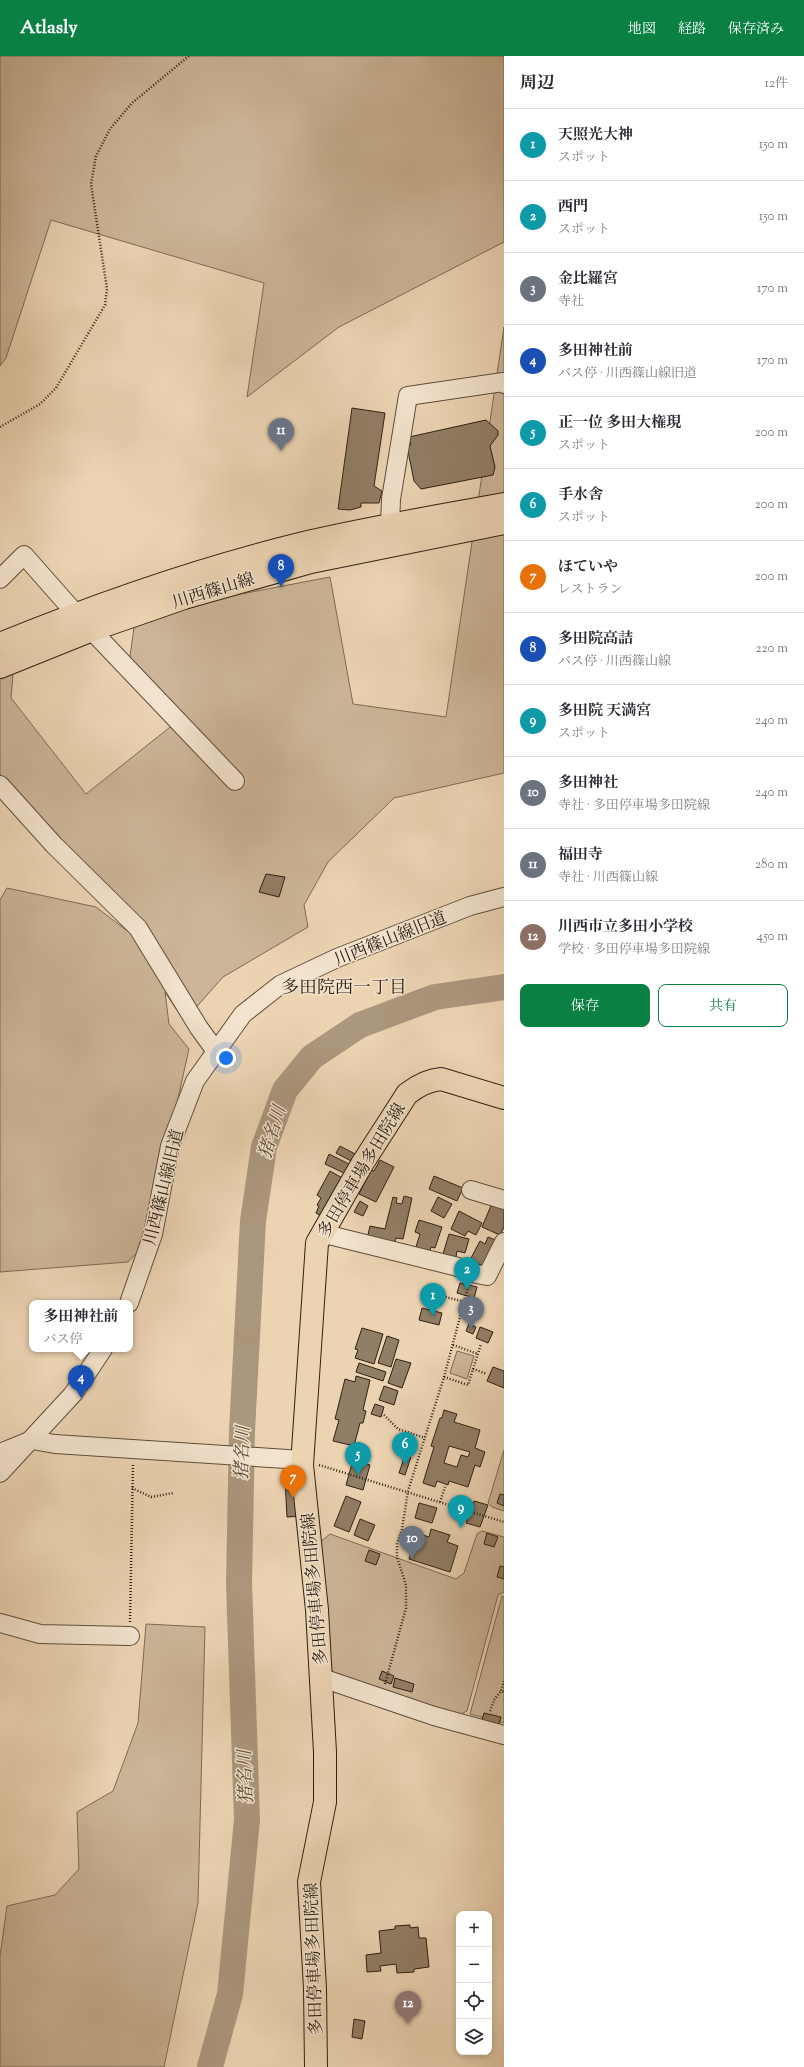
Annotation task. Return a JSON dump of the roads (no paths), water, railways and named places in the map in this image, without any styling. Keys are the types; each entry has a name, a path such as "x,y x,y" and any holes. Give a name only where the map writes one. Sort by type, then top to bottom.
{"main road":[{"name":"川西篠山線","path":"0,644 76,614 221,565 308,542 504,504"},
{"name":"川西篠山線","path":"0,667 92,630 184,598 311,562 504,523"},
{"name":"多田停車場多田院線","path":"316,2067 315,1989 309,1882 325,1802 322,1678 294,1459 317,1243 321,1233 366,1157 407,1094 435,1079 441,1079 504,1098"}],"street":[{"path":"390,525 391,498 408,396 503,382 504,384"},
{"path":"0,579 24,555 76,614 235,781"},
{"path":"0,785 54,845 138,928 199,1028 216,1050"},
{"name":"川西篠山線旧道","path":"130,1300 153,1234 170,1146 195,1081 242,1014 280,985 345,955 470,906 504,897"},
{"path":"471,1190 504,1200"},
{"path":"321,1233 458,1267 472,1273 487,1276 504,1242"},
{"path":"0,1473 73,1394 101,1352"},
{"path":"0,1453 32,1440 55,1444 294,1459"},
{"path":"0,1623 40,1634 130,1636"},
{"path":"322,1678 434,1716 504,1735"}],"waterway":[{"name":"猪名川","path":"210,2067 230,1994 247,1820 239,1583 242,1431 253,1221 264,1147 285,1090 312,1057 360,1025 435,997 504,987"}],"place":[{"name":"福田寺","path":"281,451"},
{"name":"多田院高詰","path":"281,587"},
{"name":"西門","path":"467,1290"},
{"name":"天照光大神","path":"433,1316"},
{"name":"金比羅宮","path":"471,1329"},
{"name":"多田神社前","path":"81,1398"},
{"name":"手水舎","path":"405,1465"},
{"name":"正一位 多田大権現","path":"358,1475"},
{"name":"ほていや","path":"293,1498"},
{"name":"多田院 天満宮","path":"461,1528"},
{"name":"多田神社","path":"412,1559"},
{"name":"川西市立多田小学校","path":"408,2024"}],"district":[{"name":"多田院西一丁目","path":"344,987"}]}
